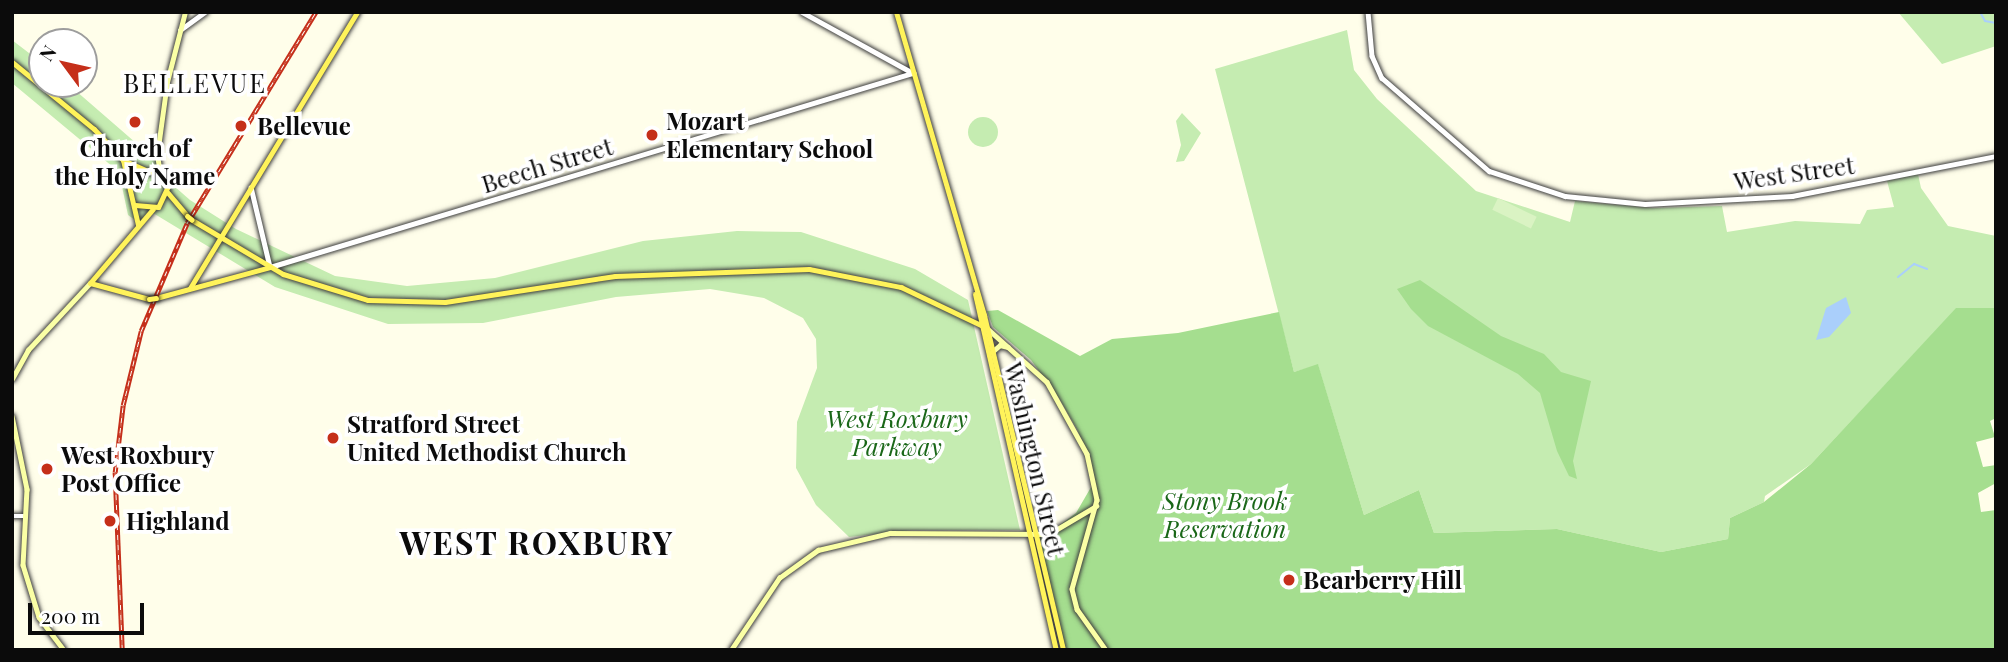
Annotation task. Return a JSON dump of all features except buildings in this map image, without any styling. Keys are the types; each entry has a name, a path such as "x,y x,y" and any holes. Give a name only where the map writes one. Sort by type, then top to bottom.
{"main road":[{"path":"185,12 157,155 160,174 168,193 178,209 218,237 270,267 340,295 407,303 615,276 817,270 901,286 987,328 1024,359 1072,419 1094,475 1096,506 1072,589 1077,609 1106,650"},
{"path":"191,288 218,237 357,12"},
{"name":"Washington Street","path":"896,12 987,328 1063,650"},
{"path":"12,62 92,127 122,160 160,174"},
{"path":"129,184 146,170 157,155"},
{"path":"122,160 138,225"},
{"path":"12,379 29,348 168,193"},
{"path":"134,204 178,209"},
{"name":"Beech Street","path":"90,283 152,299 270,267"},
{"name":"Washington Street","path":"973,277 980,324 1056,650"},
{"path":"992,352 1004,345 1024,359"},
{"path":"12,416 26,484 22,556 31,593 42,622 64,650"},
{"path":"731,650 779,578 818,550 890,533 1035,534 1060,530 1096,506"}],"street":[{"path":"180,30 205,12"},
{"path":"802,12 913,73"},
{"name":"West Street","path":"1368,12 1376,70 1476,163 1539,190 1596,200 1693,203 1792,196 1996,156"},
{"name":"Beech Street","path":"270,267 913,73"},
{"path":"251,185 270,267"},
{"path":"12,516 25,516"}],"green space":[{"path":"1898,12 1996,12 1996,46 1942,64"},
{"path":"1347,30 1354,70 1377,99 1476,191 1570,222 1575,201 1653,208 1722,206 1727,232 1795,221 1860,224 1867,210 1894,207 1887,181 1918,174 1921,188 1948,226 1996,236 1996,308 1956,309 1811,464 1765,496 1764,502 1730,518 1728,539 1661,552 1557,529 1434,533 1419,490 1364,515 1318,365 1294,372 1215,69"},
{"name":"West Roxbury Parkway","path":"12,40 28,52 28,96 12,83"},
{"name":"West Roxbury Parkway","path":"30,98 84,98 136,143 161,152 161,164 174,186 190,200 236,229 335,276 407,286 495,278 643,241 737,231 801,232 915,269 968,300 1020,530 912,530 849,537 816,505 796,468 797,422 817,368 816,339 803,318 764,298 710,289 616,297 483,323 388,324 275,287 153,213 142,225 128,215 119,172"},
{"path":"1182,113 1201,133 1184,161 1176,162 1181,145 1176,121"},
{"path":"983,117 994,121 998,132 994,143 983,147 972,143 968,132 972,121"},
{"path":"1498,198 1537,217 1531,229 1492,210"},
{"path":"1420,280 1501,336 1544,354 1561,372 1591,381 1573,461 1577,479 1569,476 1557,451 1540,393 1518,374 1428,326 1411,309 1397,289"},
{"name":"Stony Brook Reservation","path":"1956,308 1996,308 1996,418 1990,421 1995,437 1976,442 1983,467 1996,465 1996,483 1978,493 1981,512 1996,510 1996,650 1065,650 1038,530 1053,530 1076,513 1094,482 1078,431 1059,398 1031,360 993,327 987,311 998,310 1080,356 1112,339 1178,333 1279,312 1294,372 1318,364 1364,515 1419,490 1434,533 1557,529 1661,552 1728,539 1730,518 1764,502 1811,464"}],"water":[{"path":"1846,297 1851,313 1829,337 1816,340 1826,308"}],"waterway":[{"path":"1980,12 1985,21 1996,23"},
{"path":"1898,277 1914,264 1927,269"}],"railway":[{"path":"122,650 115,472 123,405 141,331 187,223 316,12"}],"place":[{"name":"Church of the Holy Name","path":"135,122"},
{"name":"Bellevue","path":"241,126"},
{"name":"Mozart Elementary School","path":"652,135"},
{"name":"Stratford Street United Methodist Church","path":"333,438"},
{"name":"West Roxbury Post Office","path":"47,469"},
{"name":"Highland","path":"110,521"},
{"name":"Bearberry Hill","path":"1289,580"}],"district":[{"name":"BELLEVUE","path":"195,83"},
{"name":"WEST ROXBURY","path":"537,542"}]}
